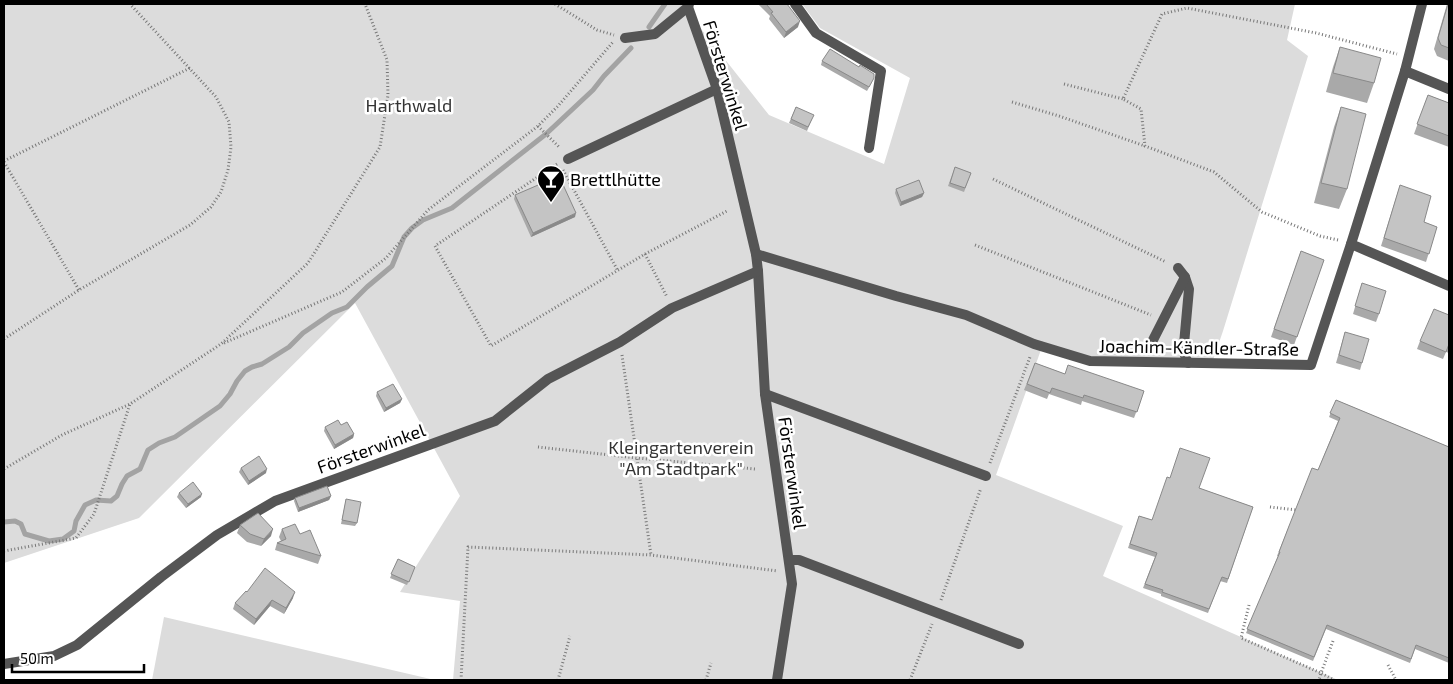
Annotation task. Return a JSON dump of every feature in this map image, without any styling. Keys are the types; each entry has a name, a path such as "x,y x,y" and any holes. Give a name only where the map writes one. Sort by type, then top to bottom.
{"street":[{"path":"795,4 816,33 881,72 869,148"},
{"name":"Joachim-Kändler-Straße","path":"756,254 966,315 1034,344 1090,361 1311,365 1405,71 1422,4"},
{"path":"621,37 655,34 689,5"},
{"name":"Försterwinkel","path":"689,5 717,89 756,254 765,394 792,584 777,680"},
{"path":"1405,71 1449,89"},
{"path":"564,161 717,89"},
{"path":"1351,244 1449,286"},
{"path":"1178,268 1185,277 1189,289 1184,344 1184,352 1188,363"},
{"name":"Försterwinkel","path":"4,664 54,656 77,645 161,576 217,535 275,500 495,421 548,379 620,342 672,308 758,270"},
{"path":"1152,342 1185,277"},
{"path":"765,394 986,476"},
{"path":"789,560 799,560 1019,644"}],"path":[{"path":"4,339 79,290 190,225 211,207 221,192 228,170 231,147 229,122 216,97 130,4"},
{"path":"4,469 62,435 130,404 221,344 308,263 380,147 388,95 387,60 364,4"},
{"path":"221,344 342,292 386,258 428,210 538,126 621,37 597,30 555,4"},
{"path":"1123,99 1162,14 1187,8 1316,33 1408,57"},
{"path":"79,290 4,162 190,68"},
{"path":"1064,84 1123,99 1140,110 1145,146"},
{"path":"1012,102 1059,116 1214,172 1262,212 1320,236 1351,244"},
{"path":"538,126 554,141"},
{"path":"618,271 564,161 435,246 490,346 618,271 645,254 727,211"},
{"path":"994,179 1178,268"},
{"path":"975,245 1163,320"},
{"path":"645,254 672,308"},
{"path":"620,342 651,555"},
{"path":"910,680 937,612 1034,344"},
{"path":"4,551 76,538 94,514 130,404"},
{"path":"538,447 755,469"},
{"path":"1270,507 1298,510"},
{"path":"461,680 468,547 651,555 791,573"},
{"path":"1248,605 1241,638 1334,680"},
{"path":"558,680 570,636"},
{"path":"1318,680 1333,641"},
{"path":"706,680 710,663"},
{"path":"1388,665 1396,680"}],"green space":[{"path":"4,4 683,4 769,115 884,164 910,78 820,28 802,4 1295,4 1287,40 1308,56 1212,363 1090,361 1042,347 996,475 1123,526 1103,576 1338,680 453,680 460,601 400,592 460,496 355,303 139,518 4,563"},
{"path":"164,617 435,680 152,680"}],"building":[{"path":"766,4 787,4 800,21 786,32"},
{"path":"1448,4 1449,48 1441,45 1438,38"},
{"path":"1340,47 1381,58 1374,83 1333,73"},
{"path":"830,49 874,74 869,87 822,61"},
{"path":"1428,95 1449,103 1449,136 1417,124"},
{"path":"796,107 814,115 808,127 791,119"},
{"path":"1341,107 1366,114 1347,189 1321,183"},
{"path":"955,167 971,173 965,188 950,183"},
{"path":"559,176 576,213 533,233 515,195"},
{"path":"919,180 924,193 901,202 896,189"},
{"path":"1400,185 1431,196 1424,222 1437,227 1429,254 1384,238"},
{"path":"1301,251 1324,260 1297,337 1274,329"},
{"path":"1362,283 1386,291 1379,314 1355,306"},
{"path":"1434,309 1449,315 1449,344 1446,352 1420,341"},
{"path":"1345,332 1369,339 1362,363 1339,355"},
{"path":"1035,363 1065,374 1068,365 1144,391 1137,412 1084,395 1083,398 1052,388 1050,393 1027,384"},
{"path":"393,384 402,399 386,408 377,392"},
{"path":"1336,400 1449,447 1449,658 1416,645 1411,659 1327,625 1314,657 1247,629 1280,552 1312,468 1318,470 1340,418 1330,413"},
{"path":"338,420 341,425 347,422 354,434 335,445 325,427"},
{"path":"1180,448 1210,458 1199,488 1253,507 1228,579 1222,577 1209,609 1145,584 1157,553 1130,544 1139,516 1152,520 1167,477 1170,478"},
{"path":"259,456 267,469 249,481 241,468"},
{"path":"193,482 202,494 188,504 179,493"},
{"path":"327,486 331,496 299,508 295,498"},
{"path":"346,499 361,502 357,523 342,520"},
{"path":"258,513 273,529 264,539 250,534 240,525"},
{"path":"295,524 300,534 310,530 321,556 277,543 286,539 282,529"},
{"path":"398,559 415,567 409,582 391,574"},
{"path":"265,568 295,592 286,608 272,600 256,619 235,603 247,592"}],"waterway":[{"path":"649,27 665,4"},
{"path":"4,522 15,521 21,524 25,534 49,541 63,539 74,531 76,521 85,505 96,500 111,501 117,496 127,476 140,469 148,450 159,443 175,437 220,406 245,371 262,364 289,347 303,333 332,313 347,307 392,266 404,237 412,228 423,220 452,208 546,134 593,90 631,48"}],"place":[{"name":"Brettlhütte","path":"551,203"}],"park label":[{"name":"Harthwald","path":"409,105"},
{"name":"Kleingartenverein \"Am Stadtpark\"","path":"681,457"}]}
